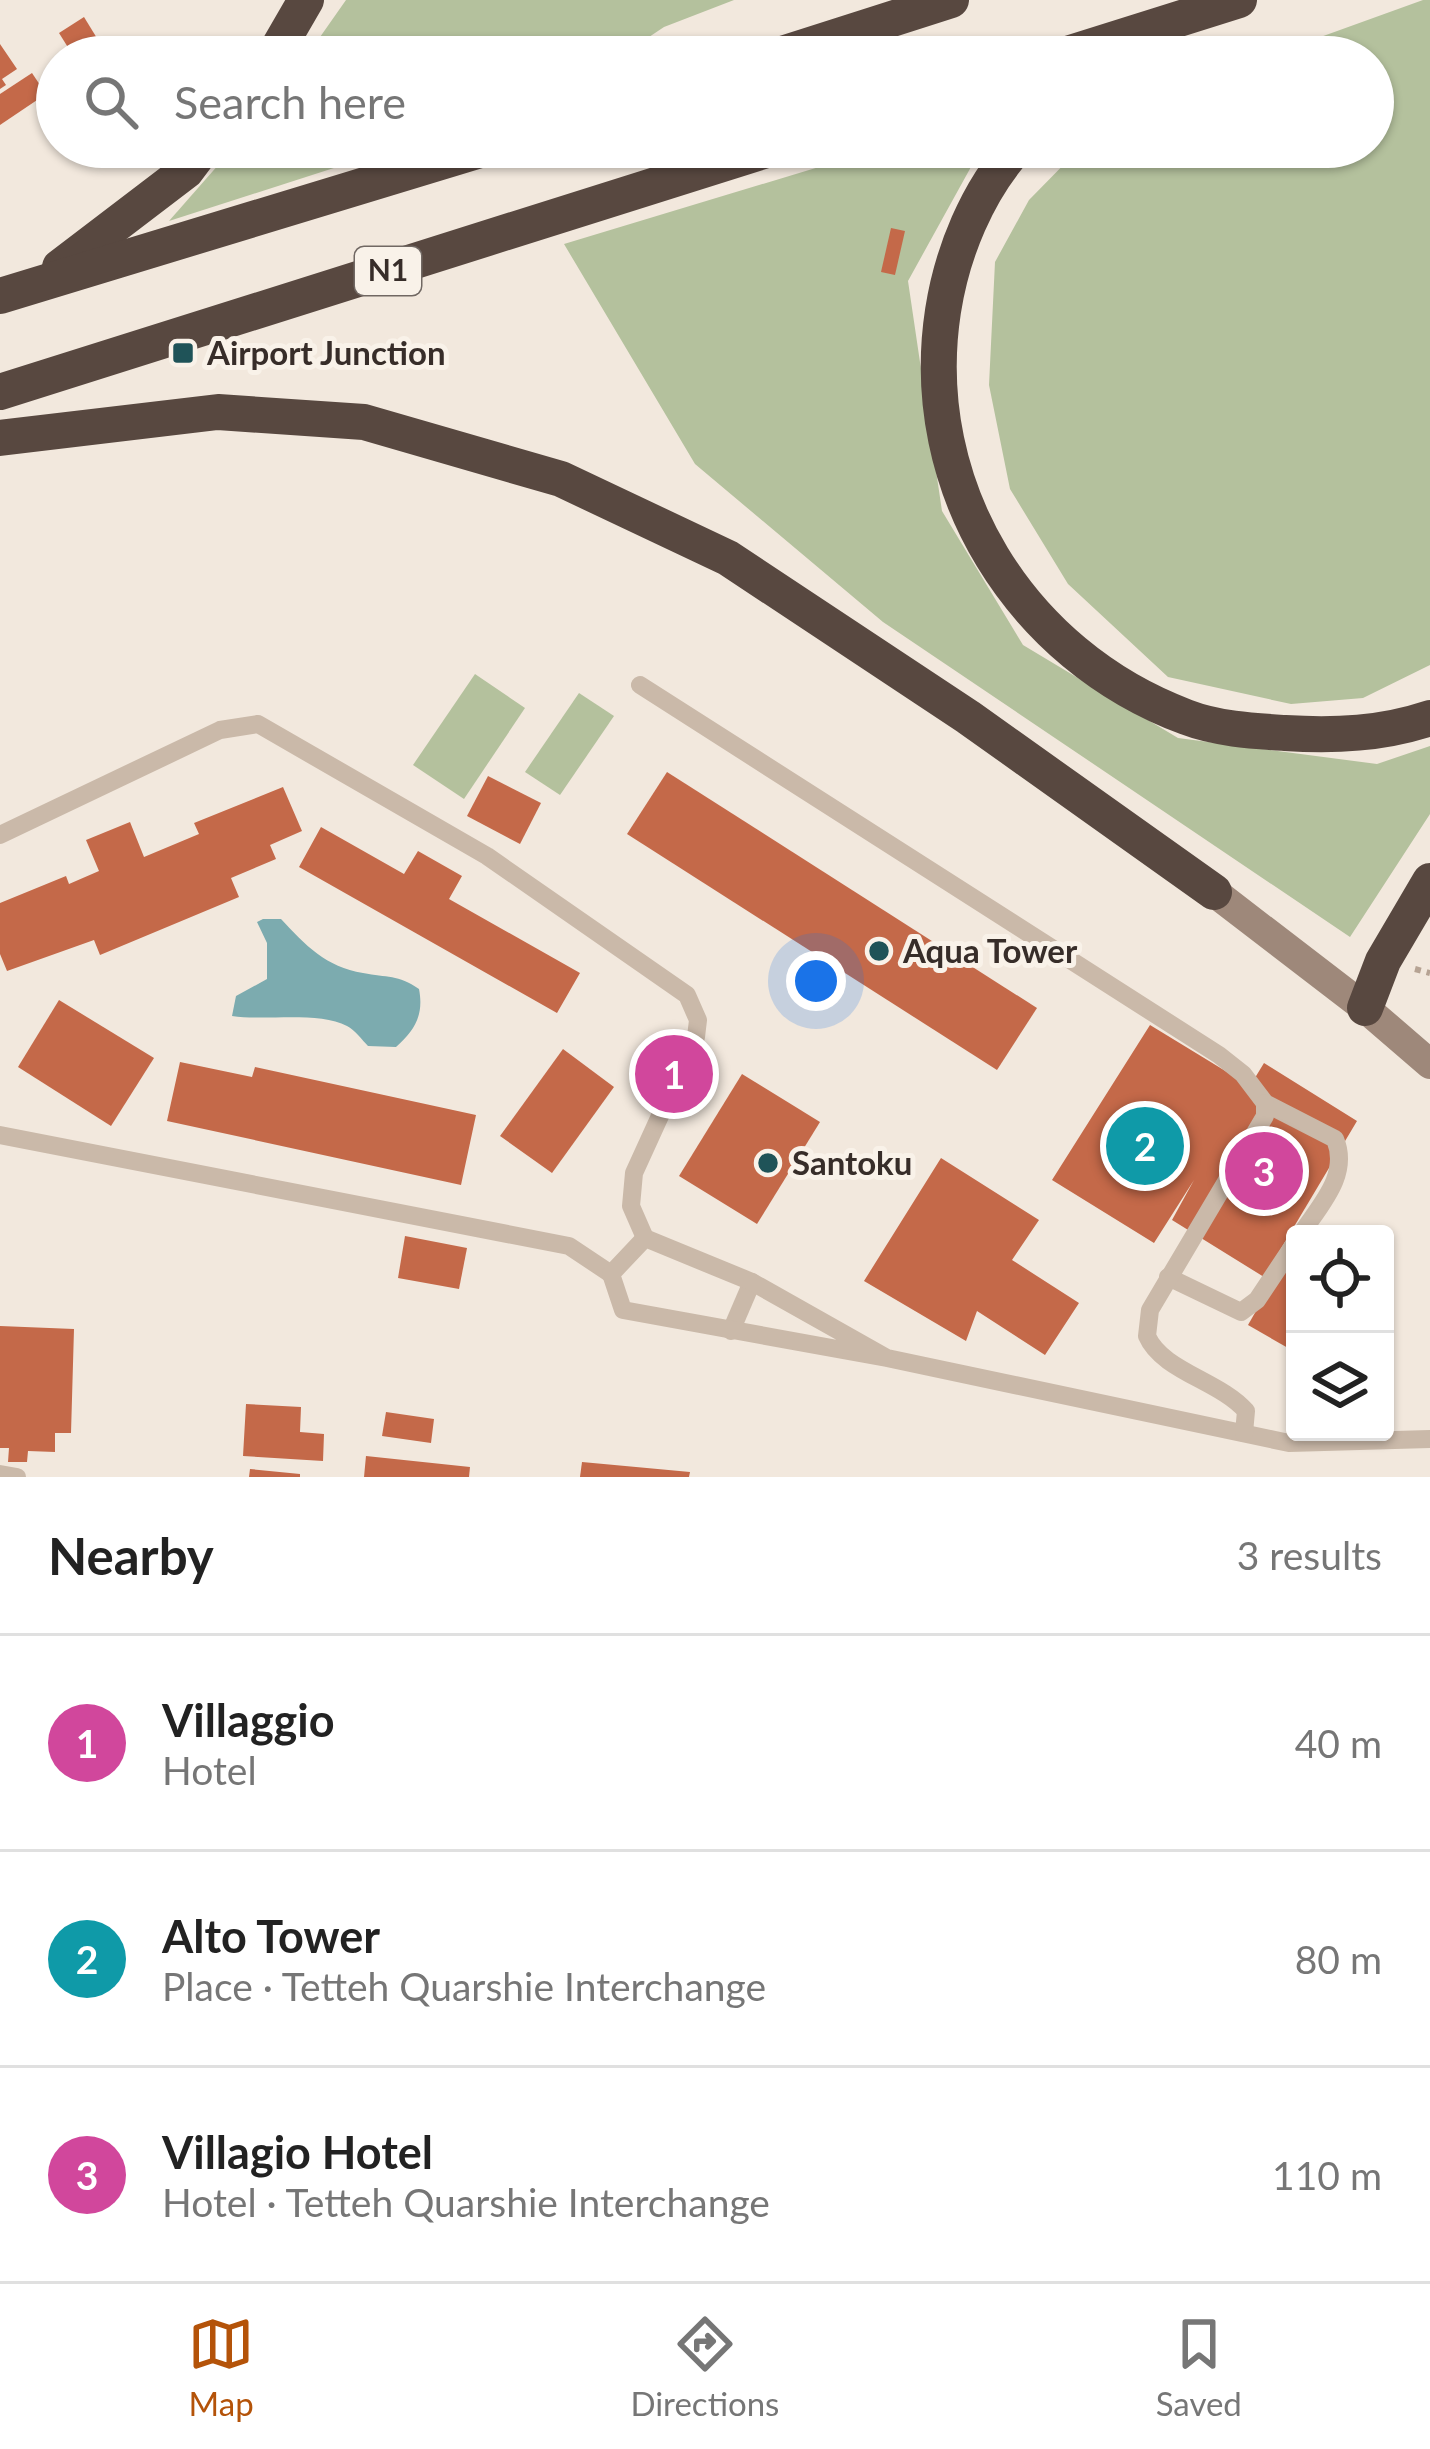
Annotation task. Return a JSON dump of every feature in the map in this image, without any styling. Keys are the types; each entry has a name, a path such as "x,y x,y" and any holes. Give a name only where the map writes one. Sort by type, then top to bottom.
{"highway":[{"path":"286,36 307,0"},
{"path":"839,36 951,0"},
{"path":"1124,36 1239,0"},
{"path":"1151,36 1172,21"},
{"path":"38,283 188,168"},
{"path":"0,296 420,168"},
{"name":"N1","path":"0,392 709,168"},
{"path":"1002,168 950,270 936,382 942,428 960,490 998,565 1033,615 1091,668 1189,718 1232,728 1318,735 1361,734 1430,718"},
{"path":"0,438 218,412 364,422 560,479 728,558 968,717 1214,892"},
{"path":"1364,1007 1383,961 1430,881"}],"street":[{"path":"1214,892 1430,1064"}],"lane":[{"path":"640,685 1219,1055 1265,1102 1335,1139 1342,1156 1334,1185 1307,1225"},
{"path":"0,835 220,730 258,724 487,856 687,995 698,1020 696,1037 634,1173 631,1206 645,1238 752,1282 886,1358"},
{"path":"1244,1433 1246,1411 1230,1393 1161,1356 1147,1336 1150,1310 1265,1116 1265,1102"},
{"path":"0,1135 568,1246 611,1274 622,1310 886,1358 1289,1443 1430,1438"},
{"path":"611,1274 645,1238"},
{"path":"1168,1277 1241,1312 1257,1300 1286,1256"},
{"path":"731,1331 752,1282"},
{"path":"0,1474 16,1477"}],"green space":[{"path":"346,0 734,0 650,36 321,36"},
{"path":"1430,0 1430,665 1363,698 1291,704 1168,677 1068,584 1010,489 989,385 995,262 1029,200 1060,168 1394,168 1394,36 1323,36"},
{"path":"216,168 334,168 169,221"},
{"path":"816,168 970,168 908,281 942,511 1023,645 1178,738 1377,764 1430,746 1430,814 1350,937 883,622 695,464 564,244"},
{"path":"475,674 525,708 464,799 413,765"},
{"path":"579,693 614,716 560,795 525,772"}],"water":[{"path":"281,919 308,946 338,966 398,979 419,989 419,1014 408,1034 396,1047 368,1046 335,1021 232,1016 236,996 267,979 267,943 257,922"}],"building":[{"path":"84,17 96,36 61,36"},
{"path":"0,44 17,69 2,79 6,85 0,89"},
{"path":"32,73 36,79 36,101 0,125 0,94"},
{"path":"891,228 905,231 895,275 881,272"},
{"name":"Aqua Tower","path":"667,772 1037,1008 997,1070 627,834"},
{"path":"488,776 541,803 520,844 467,816"},
{"path":"283,787 302,831 270,845 276,859 231,878 239,897 100,955 94,940 7,971 0,954 0,903 66,876 69,884 99,871 86,840 130,822 144,857 199,834 194,823"},
{"path":"321,827 404,874 418,851 462,876 449,899 580,973 557,1013 299,867"},
{"path":"59,1000 154,1058 111,1126 18,1067"},
{"path":"1150,1025 1250,1086 1264,1063 1357,1121 1295,1225 1286,1225 1286,1240 1264,1277 1172,1220 1194,1180 1154,1243 1052,1180"},
{"path":"563,1049 614,1087 552,1173 500,1136"},
{"path":"180,1062 252,1077 255,1067 476,1115 461,1185 167,1121"},
{"path":"742,1074 820,1122 757,1224 679,1176"},
{"path":"941,1158 1039,1220 1012,1260 1079,1303 1045,1355 977,1311 966,1341 864,1281"},
{"path":"405,1236 467,1248 459,1289 398,1278"},
{"path":"1280,1269 1286,1273 1286,1347 1248,1325"},
{"path":"0,1326 74,1329 71,1433 55,1433 55,1452 28,1451 27,1462 8,1462 9,1448 0,1448"},
{"path":"246,1404 301,1407 300,1432 324,1434 323,1461 243,1456"},
{"path":"386,1412 434,1419 431,1443 382,1436"},
{"path":"366,1456 470,1467 469,1477 364,1477"},
{"path":"582,1462 690,1472 689,1477 580,1477"},
{"path":"250,1469 300,1474 300,1477 249,1477"}],"place":[{"name":"Airport Junction","path":"183,353"},
{"name":"Aqua Tower","path":"879,951"},
{"name":"Villaggio","path":"674,1074"},
{"name":"Alto Tower","path":"1145,1146"},
{"name":"Santoku","path":"768,1163"},
{"name":"Villagio Hotel","path":"1264,1171"}]}
